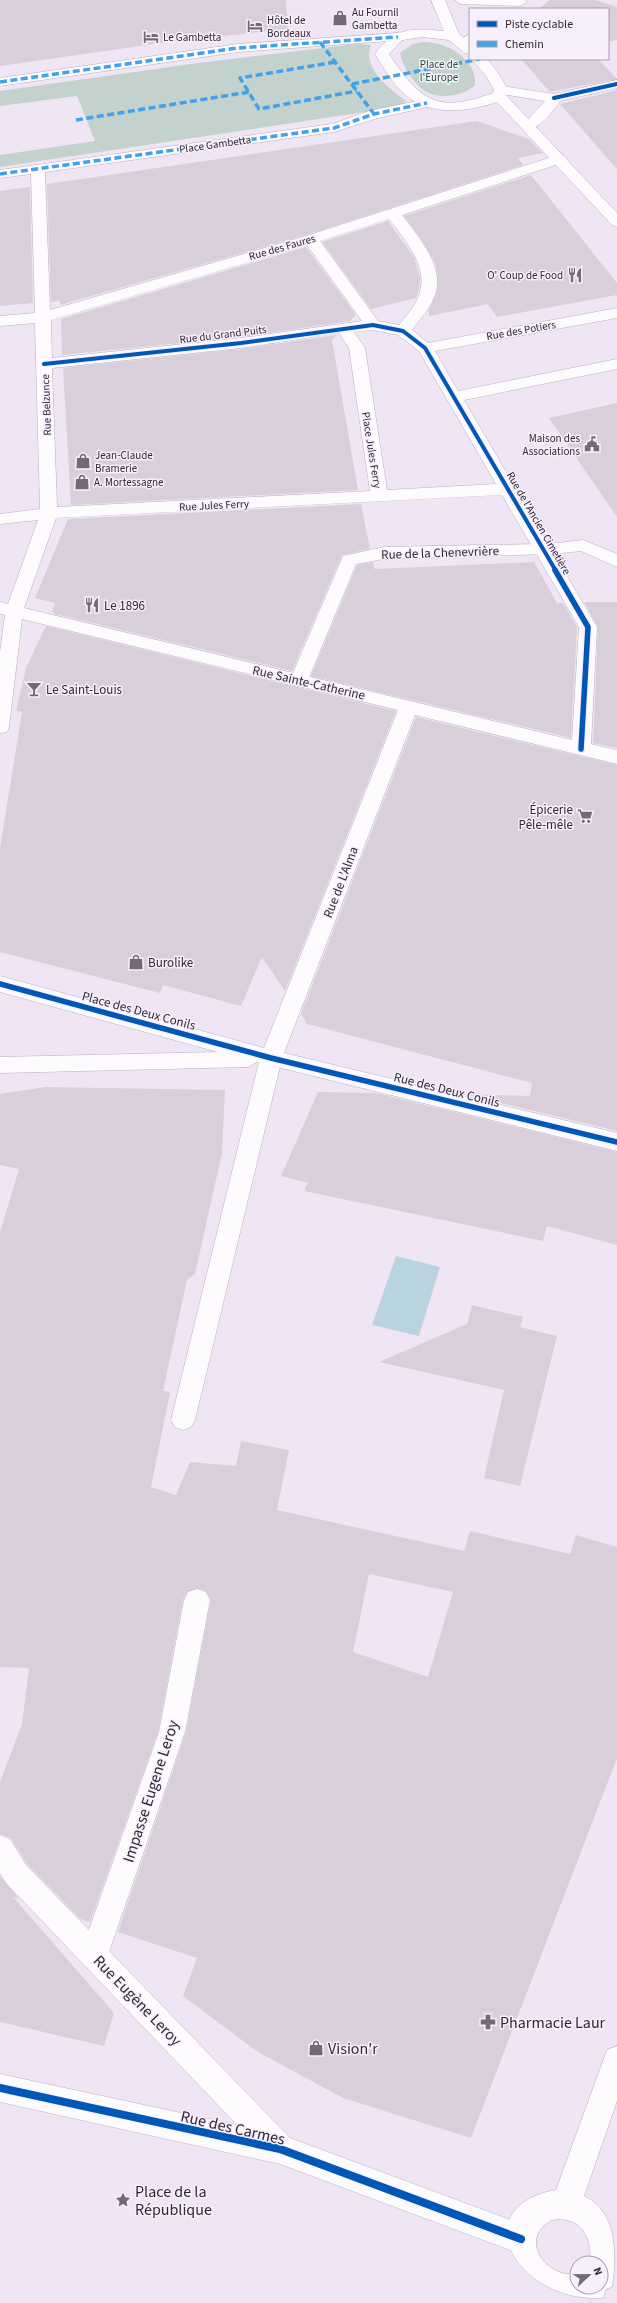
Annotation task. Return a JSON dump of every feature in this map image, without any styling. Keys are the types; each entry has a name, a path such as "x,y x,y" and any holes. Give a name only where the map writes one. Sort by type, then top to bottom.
{"street":[{"path":"438,0 464,41"},
{"path":"461,0 518,4"},
{"path":"0,82 238,48 398,38 423,33 464,41"},
{"path":"398,38 382,54 408,91 427,103 450,108 473,106 500,93 554,98 617,84"},
{"path":"480,60 492,74 500,93 617,222"},
{"path":"529,126 550,106 554,98"},
{"name":"Place Gambetta","path":"0,174 334,128 374,114 427,103"},
{"path":"473,106 529,126"},
{"name":"Rue des Faures","path":"0,321 43,317 311,239 560,159"},
{"name":"Rue Belzunce","path":"0,727 7,610 49,513 38,169"},
{"path":"393,213 420,252 430,276 426,297 403,331"},
{"path":"311,239 373,325"},
{"name":"Rue des Potiers","path":"425,348 617,313"},
{"name":"Rue du Grand Puits","path":"44,364 241,343 373,325 403,331"},
{"name":"Place Jules Ferry","path":"343,328 357,348 379,496 507,489"},
{"name":"Rue de l'Ancien Cimetière","path":"403,331 425,348 588,627 581,749"},
{"path":"454,397 617,364"},
{"name":"Rue Jules Ferry","path":"49,513 379,496"},
{"path":"0,519 49,513"},
{"path":"543,550 583,545 617,561"},
{"name":"Rue de la Chenevrière","path":"299,680 349,560 384,553 543,550"},
{"name":"Rue Sainte-Catherine","path":"7,610 617,757"},
{"name":"Rue de L'Alma","path":"183,1420 271,1058 409,706"},
{"name":"Place des Deux Conils","path":"0,984 271,1058"},
{"path":"0,1065 271,1058"},
{"name":"Rue des Deux Conils","path":"271,1058 617,1142"},
{"name":"Impasse Eugene Leroy","path":"94,1955 172,1732 197,1600"},
{"name":"Rue Eugène Leroy","path":"0,1848 16,1874 280,2149"},
{"path":"566,2204 617,2060"},
{"name":"Rue des Carmes","path":"0,2088 280,2149 521,2239"},
{"path":"578,2295 568,2298 539,2296 524,2267 521,2253 521,2239 525,2227 532,2216 541,2209 553,2205 566,2204 580,2209 592,2218 602,2230 607,2255"}],"green space":[{"name":"Place de l'Europe","path":"424,42 442,45 459,54 471,67 475,76 475,85 465,92 451,96 430,94 421,88 409,74 400,53 413,44"},
{"path":"356,44 371,45 369,54 370,62 374,70 385,84 406,101 398,106 378,110 0,167 0,155 95,141 77,96 0,106 0,91 198,63"}],"water":[{"path":"396,1256 440,1267 419,1336 372,1325"}],"building":[{"path":"0,0 286,0 288,29 175,41 0,66"},
{"path":"550,0 596,0 617,7 617,40 609,42 609,8 539,8"},
{"path":"522,60 599,60 617,79 550,92"},
{"path":"617,90 617,169 560,104"},
{"path":"477,121 529,139 543,153 518,158 523,165 306,235 60,305 60,301 51,302 47,184"},
{"path":"531,175 617,283 617,295 497,317 488,304 429,316 429,310 438,288 436,265 424,243 404,216"},
{"path":"30,187 33,303 0,306 0,191"},
{"path":"388,221 414,257 420,278 419,289 416,298 371,309 322,242"},
{"path":"306,247 356,315 350,321 241,337 62,355 61,319"},
{"path":"337,335 332,340 358,490 71,505 63,368 241,349"},
{"name":"Maison des Associations","path":"617,403 617,517 549,418"},
{"path":"361,504 370,549 342,555 292,671 55,614 52,611 55,603 35,598 68,519"},
{"path":"373,562 375,569 534,562 557,603 563,603 577,627 571,738 311,676 357,565"},
{"path":"584,602 617,602 617,748 593,743 598,627"},
{"path":"46,626 396,711 285,991 262,957 241,1006 163,985 160,993 0,952 0,848 22,712 16,711 26,668"},
{"path":"416,717 617,765 617,1131 463,1094 530,1096 532,1083 307,1024 301,1014"},
{"path":"45,1087 225,1090 222,1153 195,1274 187,1280 163,1391 170,1392 151,1487 176,1495 190,1462 236,1466 241,1441 289,1450 277,1510 464,1551 470,1531 570,1554 576,1535 617,1547 617,1758 471,2138 343,2098 258,2052 183,1996 197,1958 118,1932 186,1732 211,1600 206,1591 197,1588 188,1591 183,1599 158,1732 90,1922 80,1919 27,1864 11,1838 0,1834 0,1782 22,1724 29,1668 0,1667 0,1232 19,1169 0,1165 0,1094","holes":["369,1574 453,1592 428,1677 353,1652"]},
{"path":"318,1092 376,1093 617,1152 617,1245 547,1226 543,1241 304,1191 308,1183 281,1176"},
{"path":"472,1305 523,1317 520,1327 557,1336 520,1486 484,1478 504,1390 379,1362 467,1324"},
{"path":"0,1876 19,1899 13,1897 114,2013 104,2046 0,2022"}],"marked path":[{"path":"0,82 238,48 398,37"},
{"path":"320,42 374,114"},
{"path":"352,84 475,60"},
{"path":"335,62 240,78 259,109 357,91"},
{"path":"76,120 249,92"},
{"path":"0,174 334,128 374,114 427,103"}],"cycle path":[{"path":"554,98 617,84"},
{"path":"44,364 241,343 373,325 403,331 425,348 588,627 581,749"},
{"path":"0,984 271,1058 617,1142"},
{"path":"0,2088 280,2149 521,2239"}],"place":[{"name":"Au Fournil Gambetta","path":"340,18"},
{"name":"Hôtel de Bordeaux","path":"255,26"},
{"name":"Le Gambetta","path":"151,37"},
{"name":"O' Coup de Food","path":"575,275"},
{"name":"Maison des Associations","path":"592,444"},
{"name":"Jean-Claude Bramerie","path":"83,461"},
{"name":"A. Mortessagne","path":"82,482"},
{"name":"Le 1896","path":"92,605"},
{"name":"Le Saint-Louis","path":"34,689"},
{"name":"Épicerie Pêle-mêle","path":"585,816"},
{"name":"Burolike","path":"136,962"},
{"name":"Pharmacie Laur","path":"488,2022"},
{"name":"Vision'r","path":"316,2048"},
{"name":"Place de la République","path":"123,2200"}]}
